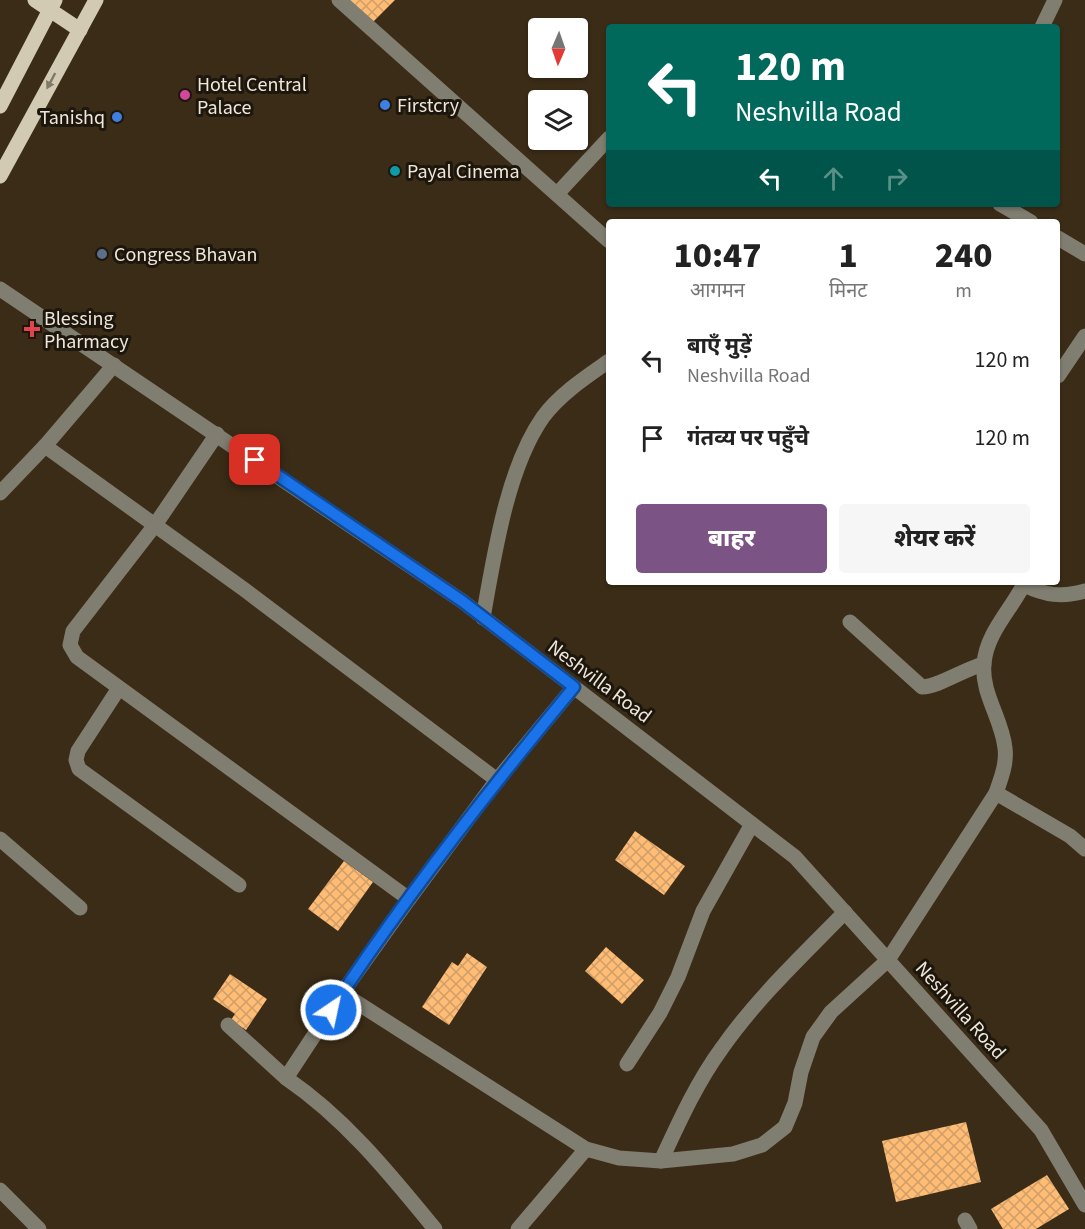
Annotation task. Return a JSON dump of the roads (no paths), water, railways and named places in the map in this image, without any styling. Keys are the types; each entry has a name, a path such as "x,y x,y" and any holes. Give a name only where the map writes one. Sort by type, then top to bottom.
{"main road":[{"path":"35,0 52,5 80,30"},
{"path":"0,176 96,0"},
{"path":"0,106 52,5"}],"street":[{"path":"339,0 606,238"},
{"path":"1043,24 1055,0"},
{"path":"557,194 606,141"},
{"path":"1005,207 1026,219"},
{"path":"1060,239 1085,254"},
{"name":"Neshvilla Road","path":"0,289 217,434 483,618 795,857 1041,1130 1085,1205"},
{"path":"1060,373 1085,336"},
{"path":"483,618 520,456 544,416 575,386 606,363"},
{"path":"0,493 45,446 114,365"},
{"path":"217,434 155,525 73,632 70,645 77,657 409,898"},
{"path":"45,446 155,525 497,780"},
{"path":"342,993 586,1149 619,1158 662,1161 733,1154 762,1145 785,1127 795,1103 801,1072 813,1037 831,1012 888,960 996,793 1004,769 1005,749 1001,728 987,690 984,664 990,642 1023,585"},
{"path":"1027,585 1041,593 1058,596 1085,591"},
{"path":"850,622 922,687 931,687 957,672 984,664"},
{"path":"286,1078 409,898 497,780 574,687"},
{"path":"119,688 78,751 76,760 79,769 239,885"},
{"path":"996,793 1054,826 1085,849"},
{"path":"627,1064 660,1013 678,977 703,911 752,824"},
{"path":"0,839 80,908"},
{"path":"662,1161 683,1113 721,1049 766,993 845,912"},
{"path":"228,1025 286,1078 316,1099 357,1137 435,1229"},
{"path":"518,1229 586,1149"},
{"path":"0,1190 39,1229"}],"place":[{"name":"Hotel Central Palace","path":"185,95"},
{"name":"Firstcry","path":"385,105"},
{"name":"Tanishq","path":"117,117"},
{"name":"Payal Cinema","path":"395,171"},
{"name":"Congress Bhavan","path":"102,254"},
{"name":"Blessing Pharmacy","path":"32,329"}]}
